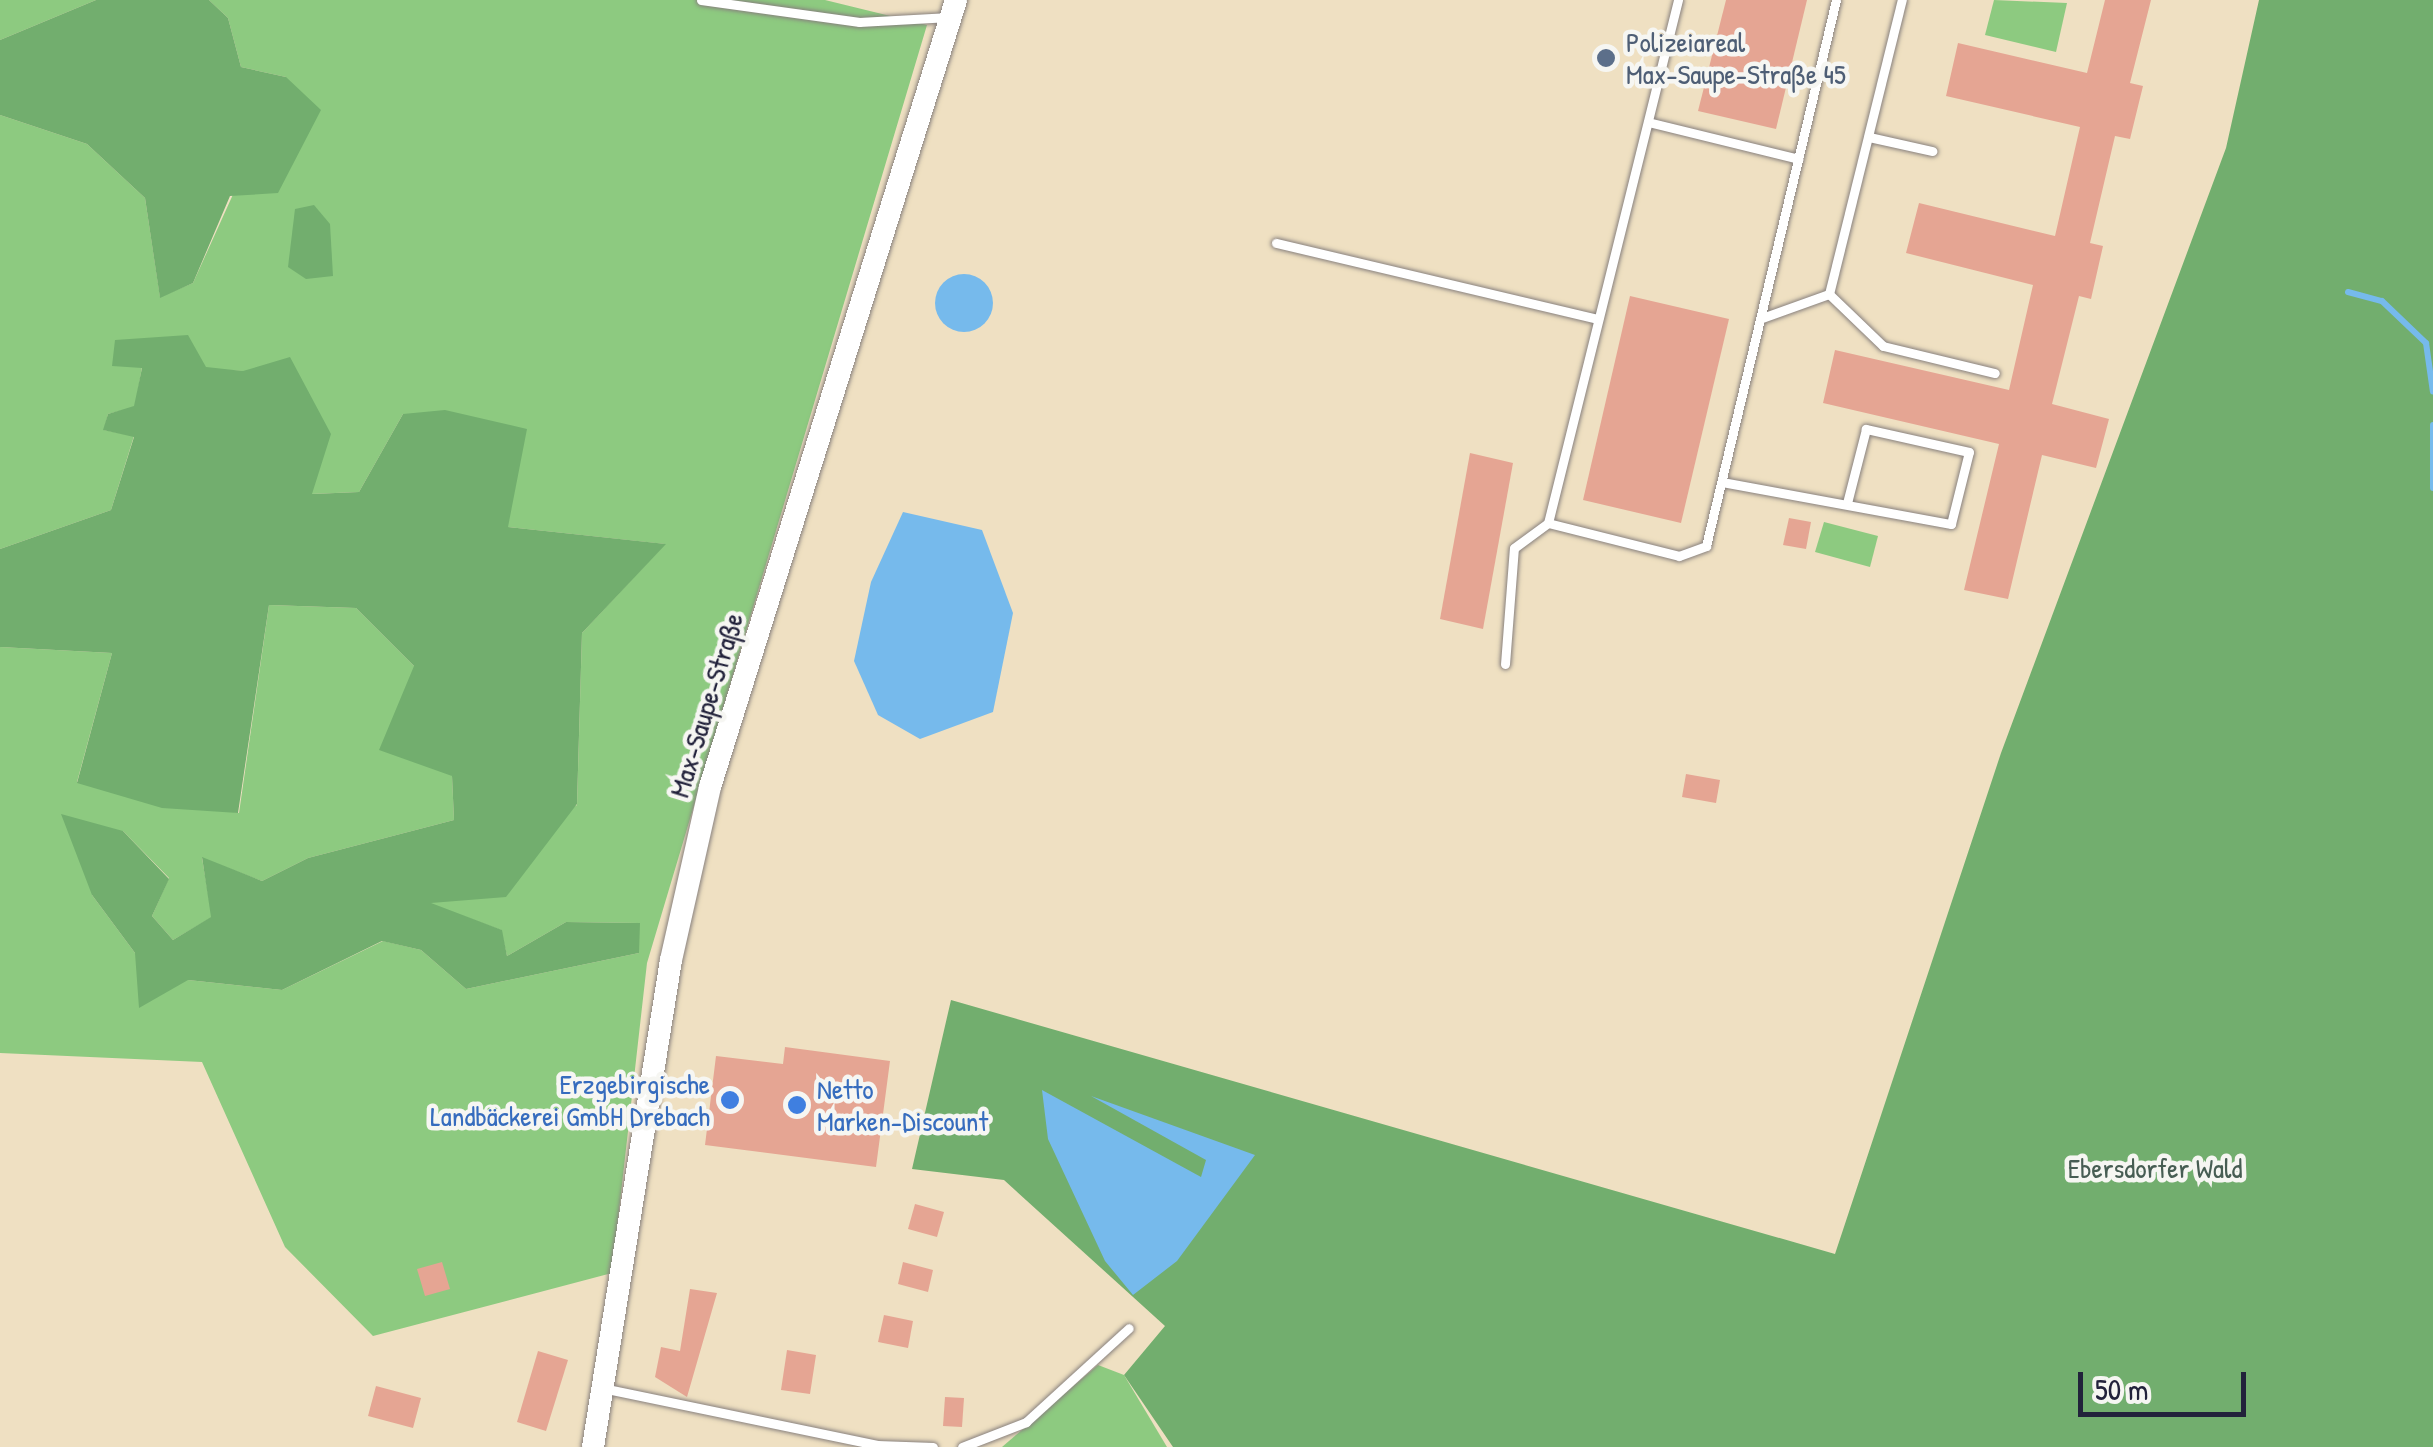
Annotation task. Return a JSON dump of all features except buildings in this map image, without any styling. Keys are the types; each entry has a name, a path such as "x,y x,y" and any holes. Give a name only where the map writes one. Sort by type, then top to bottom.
{"street":[{"name":"Max-Saupe-Straße","path":"593,1447 607,1389 672,960 710,786 954,8"}],"lane":[{"path":"701,0 859,22 954,8"},
{"path":"1505,664 1514,548 1548,524 1678,0"},
{"path":"1548,524 1678,556 1706,546 1836,0"},
{"path":"1829,294 1902,0"},
{"path":"1648,122 1799,158"},
{"path":"1869,136 1932,151"},
{"path":"1276,244 1598,319"},
{"path":"1762,318 1829,294"},
{"path":"1829,294 1882,346 1994,373"},
{"path":"1722,482 1951,524 1969,452 1866,429 1847,503"},
{"path":"962,1447 1026,1422 1128,1328"},
{"path":"607,1389 878,1446 933,1447"}],"green space":[{"path":"0,0 96,0 0,40"},
{"path":"96,0 209,0 228,18 241,67 286,77 321,110 278,193 230,196 193,283 160,298 145,198 87,144 0,115 0,40"},
{"path":"209,0 825,0 927,25 647,963 612,1273 373,1336 285,1247 202,1062 0,1053 0,647 112,653 77,782 239,813 269,605 356,608 414,666 452,776 454,820 308,858 262,881 202,858 212,917 173,940 152,916 169,878 123,831 92,895 135,953 188,980 282,990 383,941 421,950 466,989 639,953 639,923 566,922 507,956 501,930 428,903 577,805 582,633 665,544 507,527 403,414 359,492 311,494 243,371 142,367 135,407 108,414 104,430 134,436 111,510 0,549 0,115 87,144 145,198 160,297 193,283 286,77 241,67 228,18"},
{"path":"1994,0 2067,3 2056,52 1985,35"},
{"name":"Ebersdorfer Wald","path":"2259,0 2433,0 2433,1447 1173,1447 1124,1375 1165,1326 1004,1180 912,1169 951,1000 1835,1254 2001,753 2226,148"},
{"path":"314,205 330,224 333,276 306,279 288,267 295,209"},
{"path":"188,335 206,367 243,371 290,357 331,434 312,494 359,492 403,414 445,410 527,429 508,527 666,544 582,633 577,804 506,897 431,903 502,930 507,956 566,922 640,923 639,953 466,989 421,950 382,941 282,990 188,980 139,1008 135,953 92,895 61,814 123,831 169,879 152,916 173,940 211,917 202,857 262,881 308,858 454,820 452,776 379,750 414,666 356,608 269,605 238,813 162,808 77,783 112,653 0,647 0,549 111,510 134,437 103,430 108,414 134,406 142,368 112,366 115,340"},
{"path":"1824,522 1878,536 1870,567 1815,552"},
{"path":"1098,1365 1124,1375 1167,1447 1002,1447"}],"water":[{"path":"964,274 985,282 993,303 985,324 964,332 943,324 935,303 943,282"},
{"path":"903,512 982,530 1013,613 993,712 920,739 878,715 854,661 871,582"},
{"path":"1042,1090 1201,1177 1206,1160 1091,1096 1255,1155 1177,1261 1133,1295 1105,1261 1048,1139"}],"waterway":[{"path":"2348,292 2382,301 2426,343 2433,392"},
{"path":"2433,425 2433,488"}],"place":[{"name":"Polizeiareal Max-Saupe-Straße 45","path":"1606,58"},
{"name":"Erzgebirgische Landbäckerei GmbH Drebach","path":"730,1100"},
{"name":"Netto Marken-Discount","path":"797,1105"}]}
